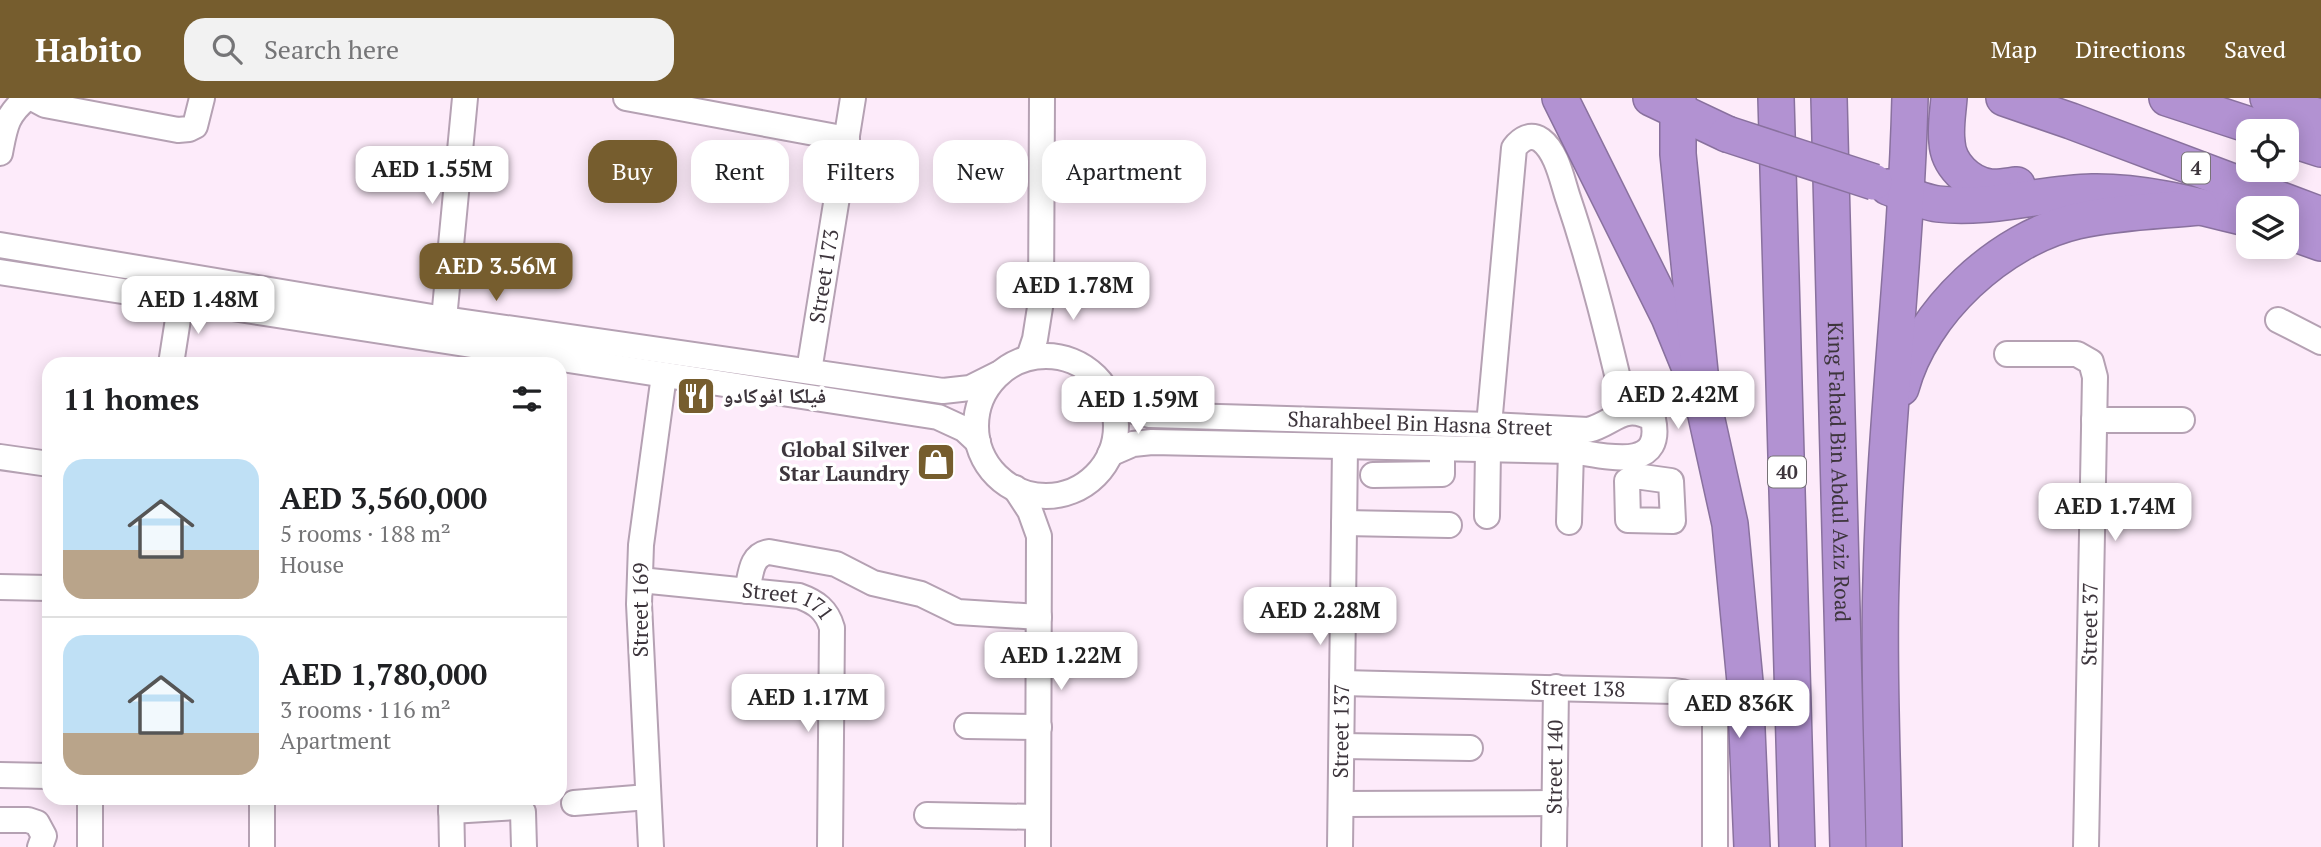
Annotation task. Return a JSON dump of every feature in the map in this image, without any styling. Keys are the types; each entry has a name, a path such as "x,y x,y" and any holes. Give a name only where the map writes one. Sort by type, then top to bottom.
{"highway":[{"path":"1560,98 1670,317 1703,402"},
{"name":"40","path":"1776,98 1797,847"},
{"name":"King Fahad Bin Abdul Aziz Road","path":"1829,98 1848,847"},
{"path":"1884,847 1881,582 1894,354 1908,195 1910,98"},
{"path":"1949,98 1947,143 1951,159 1959,170 1981,185 1995,187 2085,179 2127,179 2155,184 2200,207"},
{"name":"4","path":"2004,98 2321,215"},
{"path":"2167,98 2236,121"},
{"path":"2268,98 2321,118"},
{"path":"1669,103 1678,154 1703,402 1730,524 1745,682 1752,847"},
{"path":"1669,103 1727,134 1936,204 2006,202 2080,193 2119,192 2236,216"},
{"path":"2299,142 2321,149"},
{"path":"1888,464 1898,398 1914,353 1942,311 1978,274 2025,242 2074,222 2200,207"},
{"path":"2299,235 2321,243"}],"street":[{"path":"0,153 7,121 14,109 27,98"},
{"path":"32,98 45,105 178,130 190,130 195,126 202,98"},
{"path":"444,318 465,98"},
{"name":"Street 173","path":"809,371 853,98"},
{"path":"1029,357 1041,301 1042,98"},
{"path":"639,99 847,139"},
{"path":"1487,516 1489,437 1514,148 1520,140 1529,136 1539,139 1547,146 1559,172 1588,257 1626,412"},
{"path":"0,245 444,318 952,391 970,388 1029,357 1067,359 1089,370 1112,400 1116,429 1110,454 1100,471 1087,483 1056,495 1039,495 1005,482 988,464 978,442 976,430 979,406 998,374"},
{"path":"0,272 181,300 493,357"},
{"path":"172,357 181,300"},
{"path":"1041,301 1052,331 1067,359"},
{"path":"2278,320 2321,342"},
{"name":"Street 37","path":"2007,354 2077,354 2091,362 2095,377 2086,847"},
{"path":"567,365 664,375 938,417 956,424 978,442"},
{"name":"Street 169","path":"651,847 639,637 640,580 641,545 664,375"},
{"name":"Sharahbeel Bin Hasna Street","path":"1110,454 1133,444 1152,442 1443,449 1489,437 1588,430 1601,427 1614,416 1626,412 1641,413 1653,419 1656,431 1653,443 1634,466 1570,451 1489,437 1150,415 1126,409 1112,400"},
{"path":"2094,420 2182,420"},
{"name":"Street 137","path":"1340,847 1345,447"},
{"path":"1373,475 1442,474 1443,449"},
{"path":"1569,522 1570,451"},
{"path":"0,457 42,463"},
{"path":"1016,488 1030,511 1039,536 1038,847"},
{"path":"1039,536 1056,495"},
{"path":"1344,523 1449,525"},
{"path":"747,591 755,559 769,552 836,564 873,583 921,594 958,612 1039,617"},
{"name":"Street 171","path":"640,580 799,596 813,601 829,617 832,628 830,847"},
{"path":"0,587 42,589"},
{"name":"Street 138","path":"1342,683 1556,687 1693,694 1707,704 1716,735 1715,847"},
{"name":"Street 140","path":"1554,847 1556,687"},
{"path":"967,726 1038,727"},
{"path":"1342,746 1470,748"},
{"path":"0,775 42,776"},
{"path":"574,803 648,797"},
{"path":"1341,804 1555,803"},
{"path":"90,805 90,847"},
{"path":"262,805 262,847"},
{"path":"451,805 452,847"},
{"path":"520,805 523,812 524,847"},
{"path":"927,815 1038,817"},
{"path":"0,820 28,820 37,823 44,836 40,847"}],"place":[{"name":"فيلكا افوكادو","path":"696,396"},
{"name":"Global Silver Star Laundry","path":"936,462"}]}
